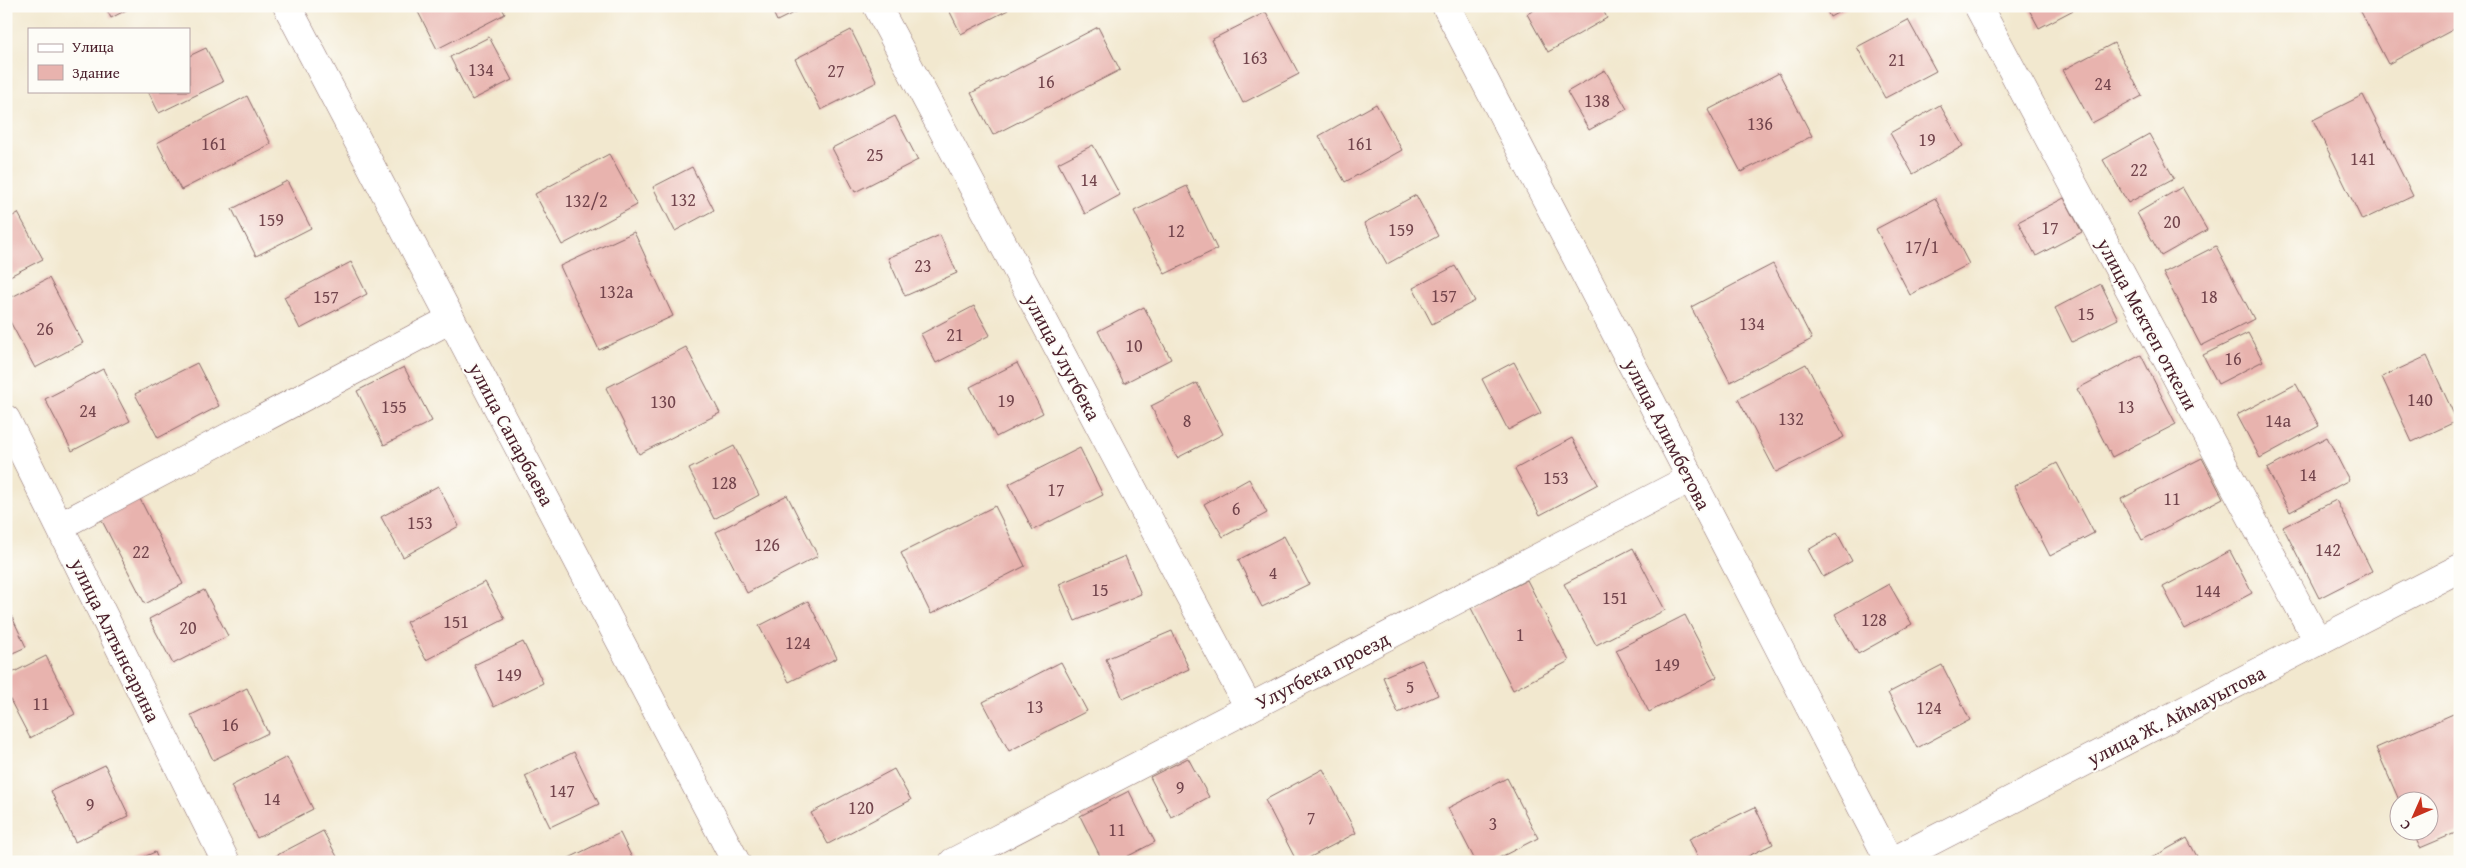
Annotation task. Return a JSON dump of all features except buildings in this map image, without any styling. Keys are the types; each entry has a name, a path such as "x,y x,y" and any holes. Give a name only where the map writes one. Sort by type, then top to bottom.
{"street":[{"name":"улица Сапарбаева","path":"287,6 736,862"},
{"name":"улица Улугбека","path":"877,6 1249,708"},
{"name":"улица Алимбетова","path":"1446,6 1891,862"},
{"name":"улица Мектеп откели","path":"1978,6 2318,642"},
{"path":"60,526 451,319"},
{"name":"улица Алтынсарина","path":"6,419 226,862"},
{"name":"Улугбека проезд","path":"953,862 1691,478"},
{"name":"улица Ж. Аймауытова","path":"1891,862 2460,568"}]}
